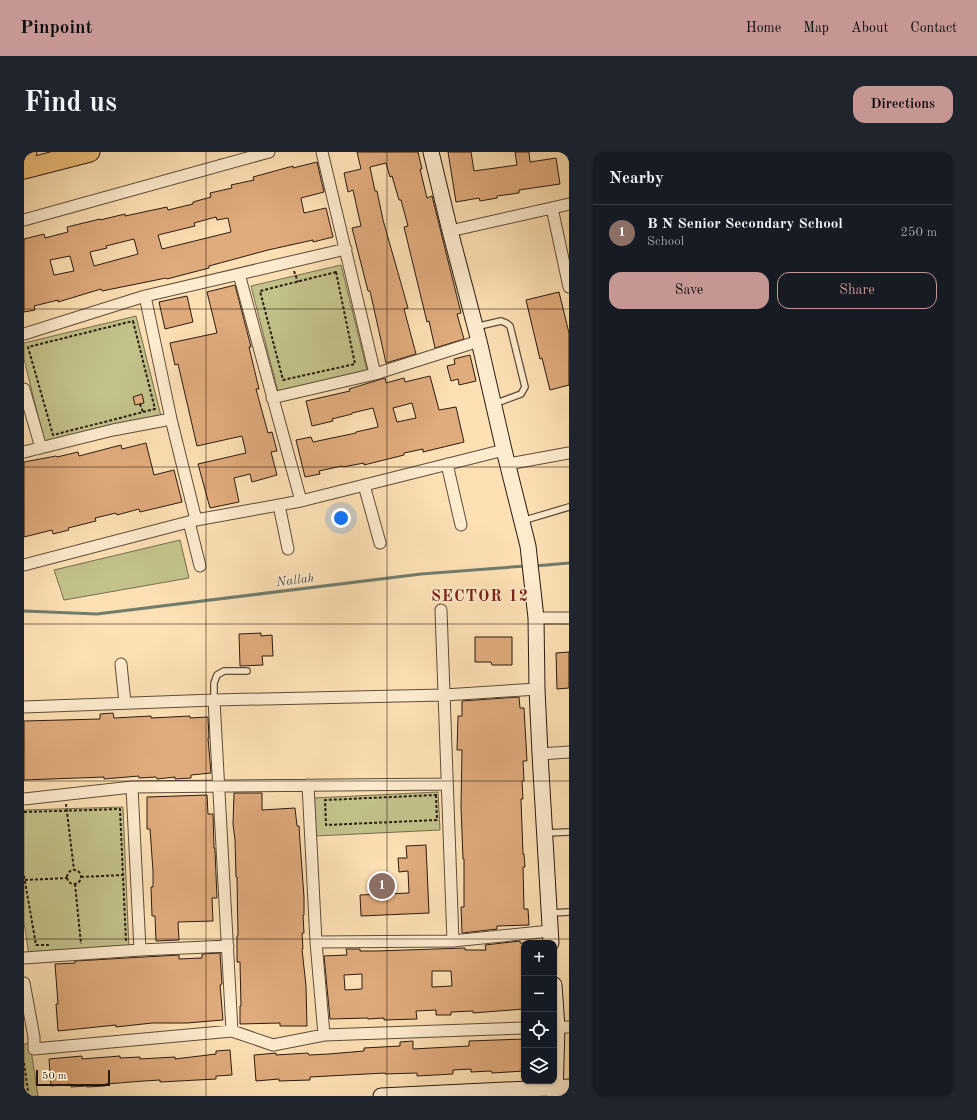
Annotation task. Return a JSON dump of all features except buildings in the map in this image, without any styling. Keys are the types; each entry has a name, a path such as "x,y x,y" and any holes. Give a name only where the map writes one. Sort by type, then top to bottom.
{"highway":[{"path":"24,169 90,152"}],"street":[{"path":"24,220 270,152"},
{"path":"322,152 376,374"},
{"path":"316,942 550,937 537,689 536,618 528,546 431,152"},
{"path":"450,231 569,204"},
{"path":"552,208 569,287"},
{"path":"24,334 145,296 346,250"},
{"path":"239,274 300,501"},
{"path":"145,296 200,566"},
{"path":"272,398 376,374 477,334"},
{"path":"24,389 41,448"},
{"path":"24,452 113,430 171,419"},
{"path":"24,565 192,521 300,501 447,464 506,457 569,453"},
{"path":"447,464 461,525"},
{"path":"364,485 380,543"},
{"path":"279,505 288,549"},
{"path":"440,610 453,940"},
{"path":"536,618 569,618"},
{"path":"121,664 125,704"},
{"path":"24,707 214,700 444,695 537,689"},
{"path":"214,700 232,1031"},
{"path":"540,754 569,752"},
{"path":"24,799 132,787 447,784"},
{"path":"308,785 316,942 324,1034"},
{"path":"132,787 140,950"},
{"path":"24,958 228,946"},
{"path":"24,982 29,1038 34,1049 232,1031 273,1044 324,1034 521,1028"},
{"path":"381,1096 559,1090 560,1027 557,1006"}],"lane":[{"path":"477,334 501,320 510,326 525,387 521,394 493,404"},
{"path":"522,521 569,506"},
{"path":"214,700 214,683 217,675 224,671 247,671"},
{"path":"544,833 569,832"},
{"path":"549,913 569,912"}],"path":[{"path":"336,272 355,364 283,380 260,291 336,272"},
{"path":"133,321 155,409 142,412 52,435 28,347 133,321"},
{"path":"140,404 142,412"},
{"path":"65,794 74,870"},
{"path":"436,795 437,820 326,825 325,800 436,795"},
{"path":"24,812 120,809 126,942 119,942"},
{"path":"74,870 79,873 81,877"},
{"path":"67,878 68,874 74,870"},
{"path":"81,877 136,875"},
{"path":"74,884 78,882 81,877"},
{"path":"51,945 36,945 24,878 67,878"},
{"path":"67,878 69,882 74,884"},
{"path":"74,884 81,944 88,944"},
{"path":"24,1063 28,1091 24,1092"}],"shaded area":[{"path":"341,265 367,370 278,392 251,286"},
{"path":"136,316 161,416 45,444 24,359 24,343"},
{"path":"180,540 189,578 64,600 54,570"},
{"path":"438,792 440,830 315,836 313,798"},
{"path":"123,807 129,950 29,955 24,922 24,810"},
{"path":"30,1043 38,1096 24,1096 24,1044"}],"waterway":[{"name":"Nallah","path":"535,566 569,563"},
{"name":"Nallah","path":"24,611 97,614 421,574 525,566"}],"place":[{"name":"B N Senior Secondary School","path":"382,886"}],"district":[{"name":"SECTOR 12","path":"480,595"}]}
